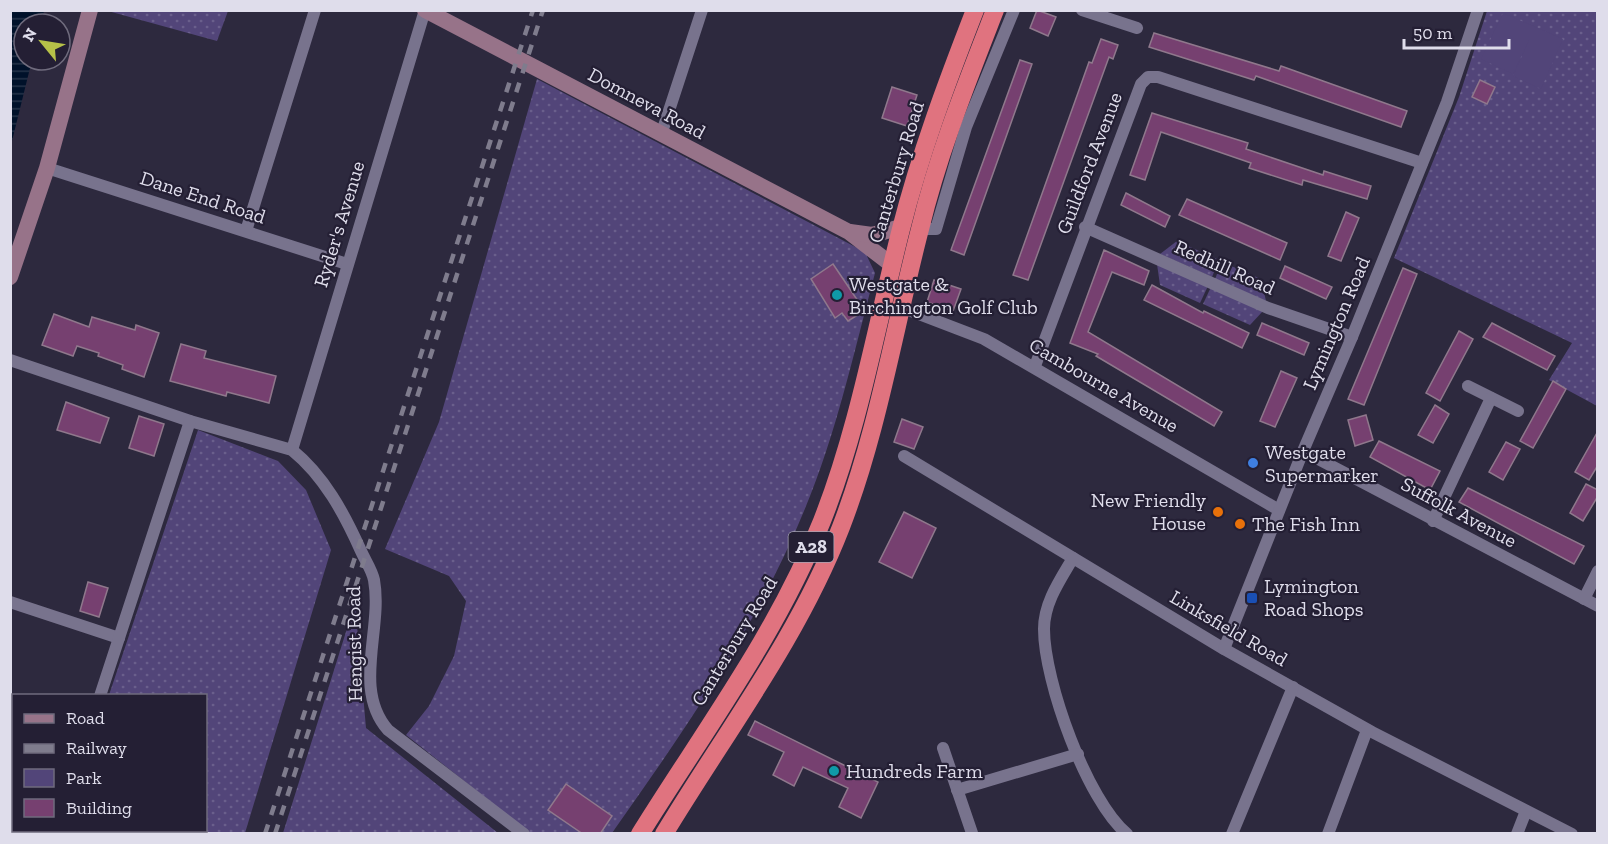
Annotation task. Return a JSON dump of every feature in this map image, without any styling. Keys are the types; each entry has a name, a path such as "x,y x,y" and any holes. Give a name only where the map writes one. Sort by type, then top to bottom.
{"highway":[{"name":"Canterbury Road","path":"664,834 776,658 828,557 844,519 871,437 903,308 919,163 975,10"},
{"name":"Canterbury Road","path":"640,834 752,661 793,588 822,521 853,432 892,265 911,228 937,167 995,10"}],"street":[{"path":"10,277 47,168 90,10"},
{"path":"246,231 315,10"},
{"name":"Domneva Road","path":"425,10 849,232 892,265"},
{"name":"Ryder's Avenue","path":"292,450 425,10"},
{"path":"661,135 702,10"},
{"name":"Canterbury Road","path":"911,228 936,229 966,127 1014,10"},
{"path":"1082,10 1137,28"},
{"name":"Lymington Road","path":"1224,649 1447,102 1478,10"},
{"name":"Guildford Avenue","path":"1035,366 1085,227 1141,84 1148,77 1158,76 1422,163"},
{"name":"Dane End Road","path":"47,168 347,264"},
{"name":"Redhill Road","path":"1085,227 1268,308 1352,337"},
{"name":"Domneva Road","path":"849,232 872,235 911,228"},
{"name":"Cambourne Avenue","path":"903,308 984,339 1035,366 1279,510"},
{"name":"Hengist Road","path":"10,360 190,421 292,450 319,476 350,526 373,578 375,596 370,700 378,718 388,730 524,834"},
{"path":"1468,386 1518,411"},
{"path":"1433,521 1491,398"},
{"path":"101,694 190,421"},
{"name":"Suffolk Avenue","path":"1303,451 1598,606"},
{"name":"Linksfield Road","path":"904,456 918,470 1367,730 1572,834"},
{"path":"1073,558 1053,591 1044,628 1050,671 1078,754 1098,797 1127,834"},
{"path":"1584,599 1598,571"},
{"path":"10,602 119,638"},
{"path":"1232,834 1293,687"},
{"path":"1328,834 1367,730"},
{"path":"943,748 972,833"},
{"path":"957,790 1078,754"},
{"path":"1517,834 1526,811"}],"green space":[{"path":"228,10 217,41 108,11"},
{"path":"1487,11 1597,11 1597,406 1549,380 1572,343 1394,258 1459,97"},
{"path":"1503,13 1563,39 1541,89 1513,76 1530,38 1513,74 1481,59"},
{"path":"537,79 865,252 875,273 826,453 785,554 717,678 612,833 530,833 406,735 429,706 454,656 466,601 449,576 385,549 439,422"},
{"path":"1177,241 1219,260 1212,277 1160,254"},
{"path":"1222,262 1261,279 1266,301 1215,279"},
{"path":"1157,264 1208,286 1200,303 1160,285"},
{"path":"1211,287 1263,311 1250,325 1203,304"},
{"path":"198,430 278,461 306,490 331,550 245,833 62,833 207,832 207,694 109,694"},
{"path":"355,603 366,728 498,833 283,833"}],"water":[{"path":"11,10 44,11 12,12 12,72 29,72 11,145"}],"building":[{"path":"1037,10 1056,17 1048,36 1030,28"},
{"path":"1154,33 1279,71 1281,66 1407,111 1401,127 1256,76 1254,80 1149,47"},
{"path":"1101,39 1118,45 1113,59 1109,57 1028,280 1013,275 1089,62 1092,63"},
{"path":"1020,60 1032,64 964,255 951,250"},
{"path":"1480,80 1495,87 1487,104 1472,97"},
{"path":"892,87 917,95 907,126 882,118"},
{"path":"1152,113 1248,143 1246,149 1323,175 1324,171 1371,186 1367,199 1303,180 1302,185 1249,168 1251,163 1161,132 1145,180 1130,175"},
{"path":"1126,193 1170,216 1165,227 1121,205"},
{"path":"1187,199 1287,243 1280,260 1179,215"},
{"path":"1346,212 1359,218 1341,261 1328,256"},
{"path":"1104,250 1149,271 1144,285 1112,272 1088,332 1222,412 1214,426 1096,356 1098,354 1070,343"},
{"name":"Westgate & Birchington Golf Club","path":"833,264 860,304 856,306 861,313 848,321 842,313 835,318 811,279"},
{"path":"1285,266 1332,287 1326,299 1280,278"},
{"path":"1403,268 1417,274 1364,405 1348,399"},
{"path":"934,280 961,289 953,311 927,302"},
{"path":"1152,285 1203,313 1204,311 1249,333 1242,348 1144,300"},
{"path":"54,314 89,327 92,317 135,330 136,325 159,333 144,377 122,369 123,365 98,356 99,353 77,346 73,356 42,345"},
{"path":"1262,323 1309,343 1304,355 1257,335"},
{"path":"1492,323 1555,356 1547,370 1483,337"},
{"path":"1459,331 1473,339 1440,401 1426,393"},
{"path":"181,344 206,351 204,358 276,376 269,403 227,392 226,396 170,381"},
{"path":"1281,371 1297,378 1275,427 1260,421"},
{"path":"1553,381 1566,389 1533,448 1520,441"},
{"path":"66,402 109,418 100,443 57,430"},
{"path":"1435,405 1449,414 1433,443 1418,435"},
{"path":"1366,415 1373,440 1355,446 1348,420"},
{"path":"139,416 164,424 154,456 129,448"},
{"path":"902,419 923,427 914,449 894,442"},
{"path":"1598,431 1598,465 1589,480 1575,472"},
{"path":"1379,441 1440,471 1430,490 1370,457"},
{"path":"1506,442 1520,449 1503,480 1489,472"},
{"path":"1586,484 1598,490 1598,496 1583,521 1570,513"},
{"path":"1468,488 1584,546 1574,564 1459,502"},
{"path":"904,512 936,528 912,578 879,562"},
{"path":"88,582 108,588 99,617 80,611"},
{"name":"Hundreds Farm","path":"755,721 878,782 861,818 839,807 848,788 803,767 794,786 773,775 784,752 748,735"},
{"path":"566,784 612,816 600,834 583,834 548,810"}],"railway":[{"path":"265,834 533,10"},
{"path":"275,834 543,10"}],"place":[{"name":"Westgate & Birchington Golf Club","path":"837,295"},
{"name":"Westgate Supermarker","path":"1253,463"},
{"name":"New Friendly House","path":"1218,512"},
{"name":"The Fish Inn","path":"1240,524"},
{"name":"Lymington Road Shops","path":"1252,598"},
{"name":"Hundreds Farm","path":"834,771"}]}
